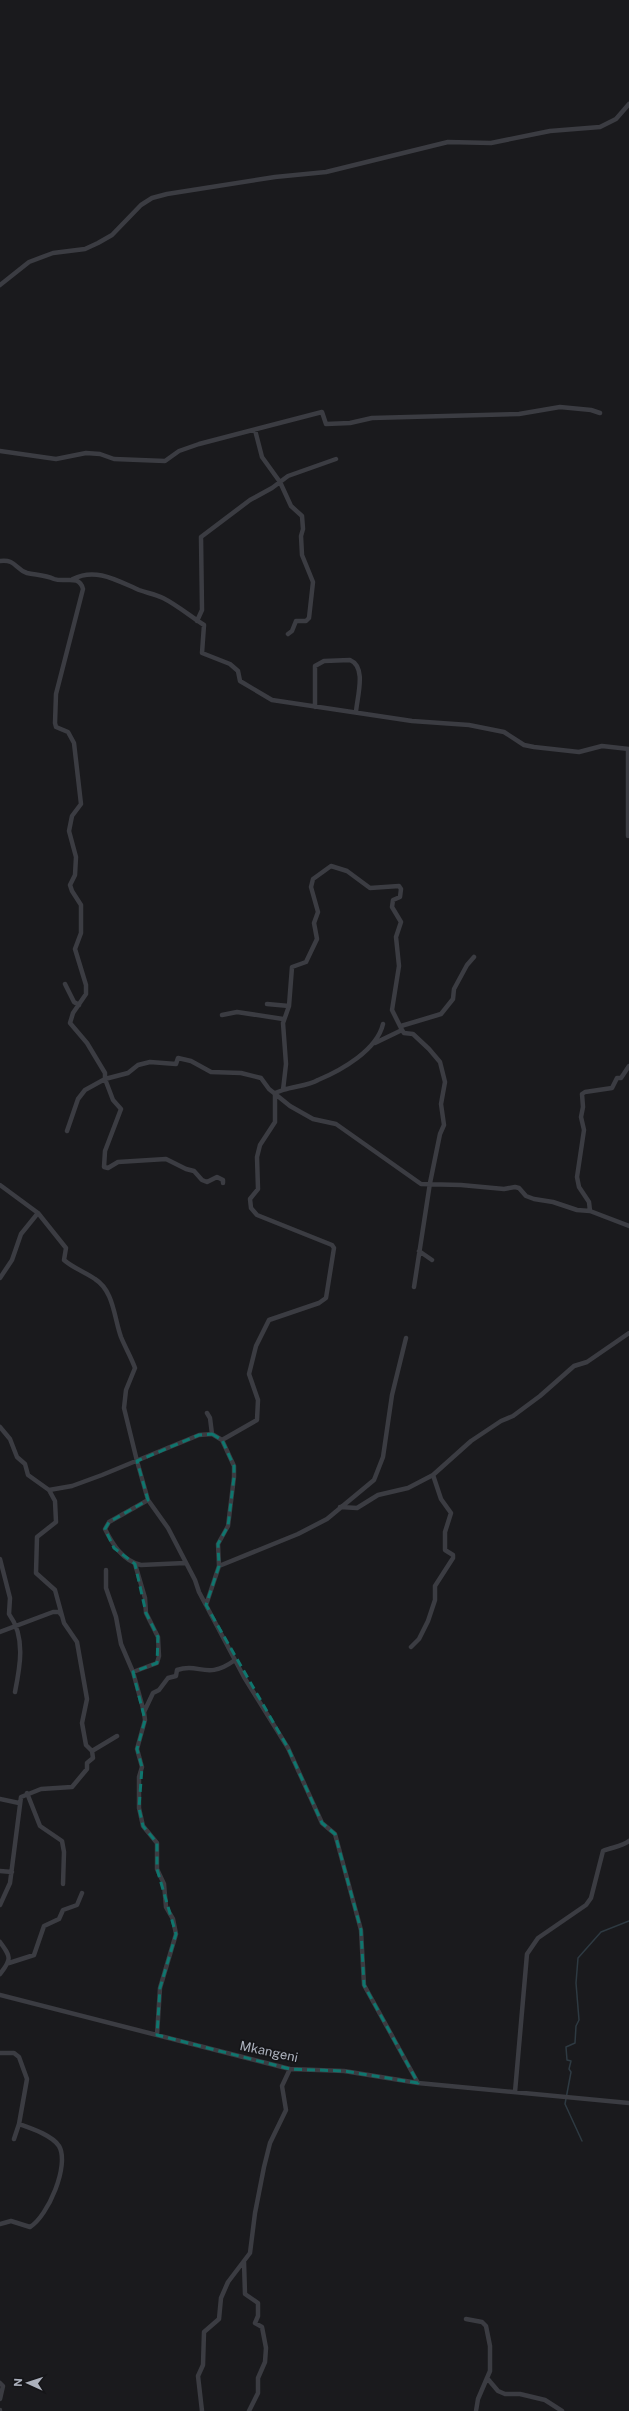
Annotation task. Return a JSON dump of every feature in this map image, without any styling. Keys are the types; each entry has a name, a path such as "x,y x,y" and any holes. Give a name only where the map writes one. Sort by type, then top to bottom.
{"street":[{"path":"0,285 29,262 52,253 85,249 112,235 141,205 152,198 167,194 276,177 326,172 448,142 491,143 550,132 600,127 616,119 629,104"},
{"path":"0,451 56,459 86,453 100,454 114,459 165,461 179,451 322,412 326,424 350,423 372,418 519,414 560,407 591,410 600,413"},
{"path":"255,430 262,457 280,482 291,506 302,516 302,555 313,582 309,618 303,622 296,621 292,631 288,634"},
{"path":"197,621 202,610 201,537 250,500 288,476 336,459"},
{"path":"0,562 11,562 29,573 37,573 56,580 77,580 83,589 56,694 55,723 56,726 68,732 74,742 81,804 72,816 68,831 76,857 75,875 70,885 72,892 81,905 81,933 74,949 86,984 86,994 73,1013 70,1023 97,1059 105,1074 105,1079 113,1100 121,1109 104,1151 104,1167 108,1168 118,1162 166,1159 186,1169 194,1171 202,1180 207,1182 217,1177 223,1180 223,1184"},
{"path":"71,580 85,573 110,577 164,598 204,626 202,653 230,664 238,671 240,681 272,700 412,720 469,725 504,732 524,745 534,748 579,752 602,746 628,749 628,836"},
{"path":"315,707 315,666 324,660 350,660 358,667 360,675 356,712"},
{"path":"283,1090 286,1064 283,1019 289,1006 292,967 306,962 317,938 314,923 318,912 312,888 313,879 331,866 348,871 370,888 399,886 401,889 400,897 393,900 392,907 401,922 396,937 399,966 392,1010 404,1033 413,1034 429,1049 444,1072 445,1082 441,1104 444,1125 440,1134 430,1183 414,1287"},
{"path":"375,1042 402,1028 442,1014 453,1000 454,989 467,965 474,957"},
{"path":"65,984 74,1002 79,1005"},
{"path":"267,1004 289,1006"},
{"path":"222,1015 237,1012 283,1019"},
{"path":"275,1093 317,1081 349,1064 381,1035 383,1024"},
{"path":"67,1131 78,1099 85,1090 105,1079 128,1073 138,1065 150,1062 172,1065 176,1064 178,1058 181,1058 208,1069 211,1072 241,1073 261,1078 275,1093 308,1117 341,1126 352,1137 366,1143 421,1184 430,1183 504,1189 515,1187 519,1188 526,1196 534,1199 553,1202 577,1210 590,1211 629,1226"},
{"path":"590,1211 589,1202 579,1187 577,1177 584,1130 581,1117 583,1107 582,1094 612,1088 617,1078 621,1078 629,1066"},
{"path":"222,1440 257,1420 258,1400 249,1374 256,1346 269,1320 319,1303 326,1298 332,1269 334,1248 332,1245 257,1215 251,1208 250,1199 258,1189 258,1157 260,1145 275,1122 275,1093"},
{"path":"0,1184 38,1213 66,1248 64,1260 74,1265 88,1276 96,1279 108,1294 114,1307 122,1338 135,1368 126,1390 124,1408 148,1500 168,1528 235,1660 288,1748 322,1823 335,1834 361,1930 364,1984 418,2084"},
{"path":"0,1278 12,1260 21,1234 38,1213"},
{"path":"419,1251 432,1260"},
{"path":"340,1507 357,1508 378,1495 408,1488 433,1475 471,1441 501,1421 513,1416 574,1366 587,1362 629,1333"},
{"path":"219,1566 298,1534 327,1519 374,1480 383,1457 392,1395 406,1338"},
{"path":"207,1413 210,1418 212,1434"},
{"path":"0,1427 10,1439 17,1457 25,1464 28,1475 49,1490 55,1501 56,1522 36,1537 36,1573 55,1590 62,1616 78,1647 87,1699 82,1723 86,1745 92,1751 93,1758 87,1763 87,1769 72,1786 41,1789 27,1793 21,1798 19,1803 10,1883 0,1905"},
{"path":"49,1490 72,1486 199,1435 212,1434 222,1440 234,1466 234,1477 228,1526 218,1544 219,1566 206,1605"},
{"path":"411,1647 419,1639 428,1622 435,1600 435,1586 454,1558 453,1555 445,1550 445,1532 451,1513 441,1499 433,1475"},
{"path":"148,1500 109,1522 105,1529 114,1548 135,1564 148,1566 169,1563 185,1563"},
{"path":"0,1559 10,1598 9,1614 15,1626 20,1646 21,1668 15,1692"},
{"path":"133,1672 157,1662 159,1656 158,1637 146,1613 145,1598 135,1564"},
{"path":"106,1570 106,1588 116,1617 121,1644 133,1672 144,1712 145,1720 137,1749 142,1767 139,1777 139,1808 143,1826 157,1843 157,1869 164,1884 166,1907 173,1919 176,1934 160,1988 157,2035"},
{"path":"0,1632 53,1612 59,1612 62,1616"},
{"path":"144,1712 153,1693 159,1690 168,1678 176,1676 177,1670 185,1668 207,1672 220,1670 235,1660"},
{"path":"92,1751 117,1736"},
{"path":"27,1793 40,1826 62,1841 64,1852 62,1884"},
{"path":"0,1799 19,1803"},
{"path":"515,2092 526,1954 538,1938 586,1905 591,1898 603,1851 611,1847 625,1844 629,1841"},
{"path":"0,1871 12,1872"},
{"path":"8,1964 34,1955 44,1926 59,1919 63,1910 78,1905 82,1893"},
{"path":"0,1942 9,1956 8,1964 0,1974"},
{"path":"0,2002 1,1995"},
{"name":"Mkangeni","path":"1,1995 290,2069 344,2071 418,2084 629,2103"},
{"path":"0,2053 14,2053 19,2057 27,2079 19,2124 14,2139"},
{"path":"202,2411 198,2376 203,2365 204,2332 219,2319 221,2298 228,2282 250,2253 258,2193 270,2143 286,2110 282,2086 290,2069"},
{"path":"0,2224 11,2221 30,2227 37,2222 53,2196 63,2163 58,2145 48,2137 19,2124"},
{"path":"244,2262 245,2294 258,2303 258,2316 255,2323 262,2327 266,2348 265,2362 258,2378 258,2393 249,2411"},
{"path":"466,2320 482,2322 486,2326 490,2346 490,2371 478,2399 476,2411"},
{"path":"487,2378 498,2391 505,2394 520,2394 545,2400 562,2411"},
{"path":"0,2383 3,2386 0,2399"}],"highlighted area":[{"path":"212,1434 222,1440 234,1466 234,1477 228,1526 218,1544 219,1566 206,1605 288,1748 322,1823 335,1834 361,1930 364,1985 418,2083 344,2071 290,2069 157,2035 160,1988 176,1934 157,1869 157,1843 143,1826 139,1808 142,1767 137,1749 145,1720 133,1672 157,1663 158,1637 146,1613 135,1564 114,1548 105,1529 109,1522 148,1500 137,1461 199,1435"}],"waterway":[{"path":"582,2141 565,2104 571,2072 569,2069 571,2061 567,2060 566,2047 575,2043 576,2026 579,2020 576,1983 578,1958 601,1932 629,1921"}]}
